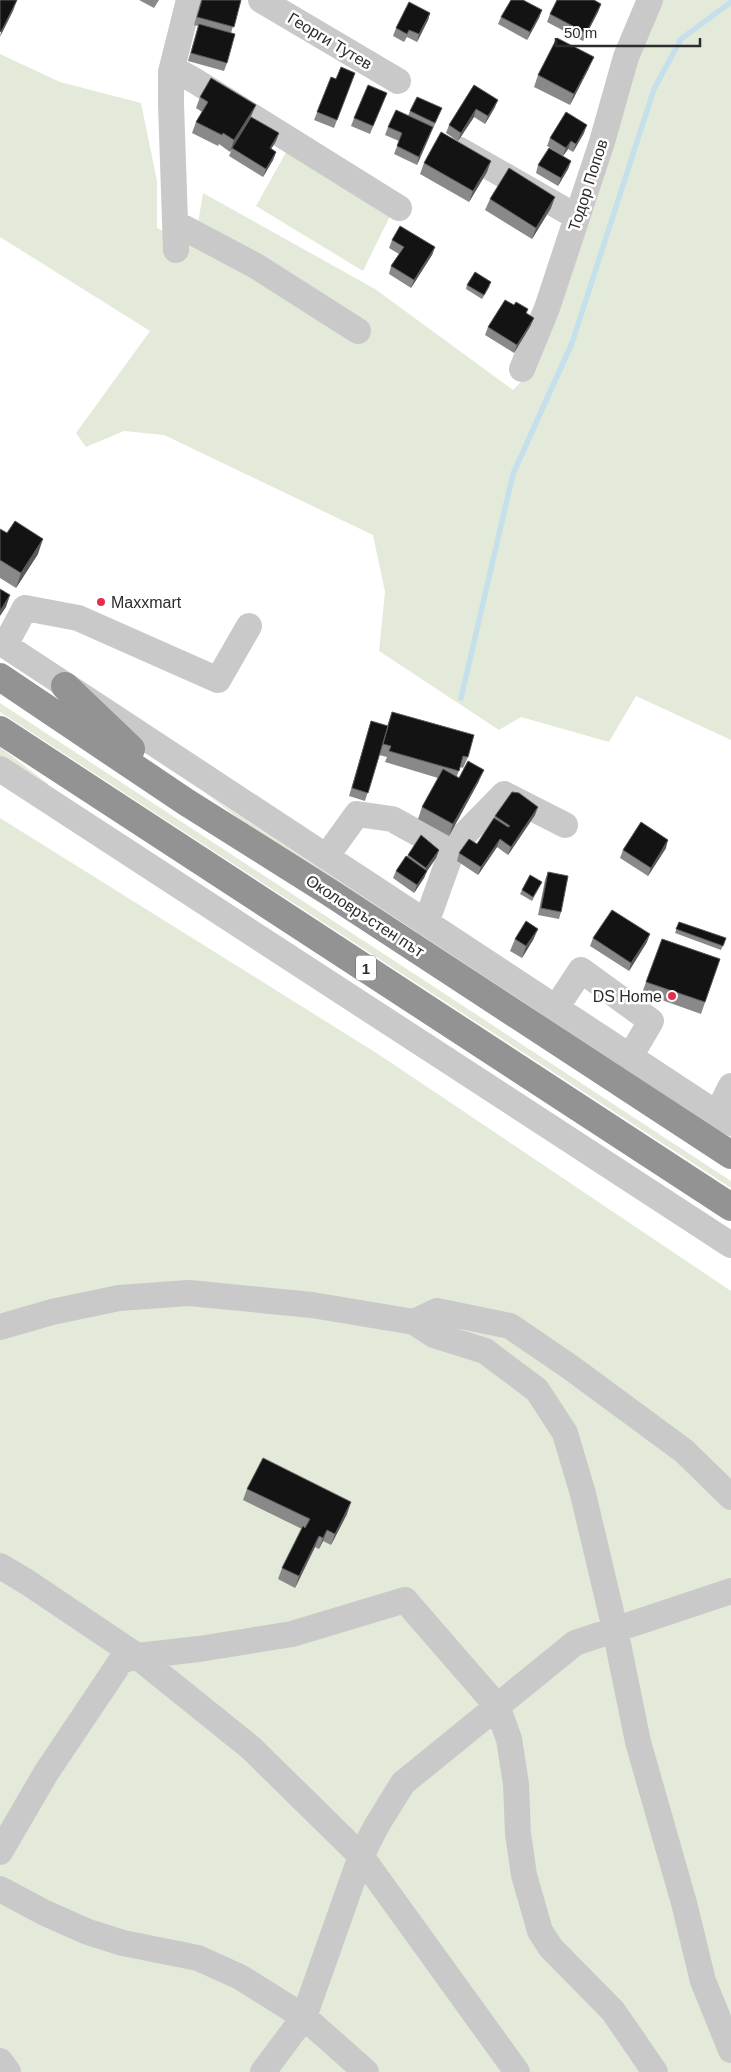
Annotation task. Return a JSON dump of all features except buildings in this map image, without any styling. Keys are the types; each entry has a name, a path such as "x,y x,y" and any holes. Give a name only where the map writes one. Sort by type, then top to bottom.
{"highway":[{"name":"Околовръстен път","path":"0,677 186,802 329,892 731,1155"},
{"path":"65,686 186,802"},
{"name":"1","path":"0,730 731,1207"}],"street":[{"path":"176,250 170,104 171,72 189,0"},
{"name":"Георги Тутев","path":"262,0 398,81"},
{"name":"Тодор Попов","path":"522,369 547,308 602,142 626,57 650,0"},
{"path":"171,72 183,74 192,79 399,208"},
{"path":"442,140 577,217"},
{"path":"175,223 256,266 358,332"},
{"path":"249,626 218,680 78,618 26,608 3,644 724,1118 731,1086"},
{"path":"0,769 731,1245"},
{"path":"426,923 454,845 504,794 565,825"},
{"path":"326,857 357,814 392,819 452,852"},
{"path":"556,1008 580,970 651,1021 630,1056"},
{"path":"0,1327 52,1312 119,1298 189,1292 312,1305 414,1322 434,1336 485,1351 537,1390 565,1433 616,1629 638,1742 684,1903 703,1980 731,2050"},
{"path":"414,1322 437,1312 510,1326 570,1367 684,1451 731,1497"},
{"path":"0,1566 137,1656 250,1747 361,1856 517,2072"},
{"path":"263,2072 304,2017 361,1856 403,1783 575,1642 731,1591"},
{"path":"0,1852 46,1773 121,1661 137,1656 199,1649 292,1634 405,1600 497,1706 509,1739 516,1784 518,1834 524,1876 540,1932 550,1948 614,2011 655,2072"},
{"path":"0,1889 88,1932 123,1942 198,1958 240,1977 304,2017 366,2072"},
{"path":"0,2061 8,2072"}],"green space":[{"path":"661,0 731,0 731,740 636,696 609,742 521,717 499,730 379,651 385,592 373,535 164,435 124,431 86,447 76,433 150,331 0,237 0,54 60,82 141,103 157,181 157,228 194,247 203,193 375,289 513,390 536,367 634,59"},
{"path":"289,147 393,210 363,271 256,206"},
{"path":"0,703 731,1181 731,1188 0,712"},
{"path":"0,747 48,784 44,788 0,760"},
{"path":"205,793 731,1136 731,1144 279,849"},
{"path":"0,818 378,1054 731,1291 731,2072 0,2072"}],"waterway":[{"path":"461,698 513,474 572,343 654,89 681,39 731,2"}],"place":[{"name":"Maxxmart","path":"101,602"},
{"name":"DS Home","path":"672,996"}]}
